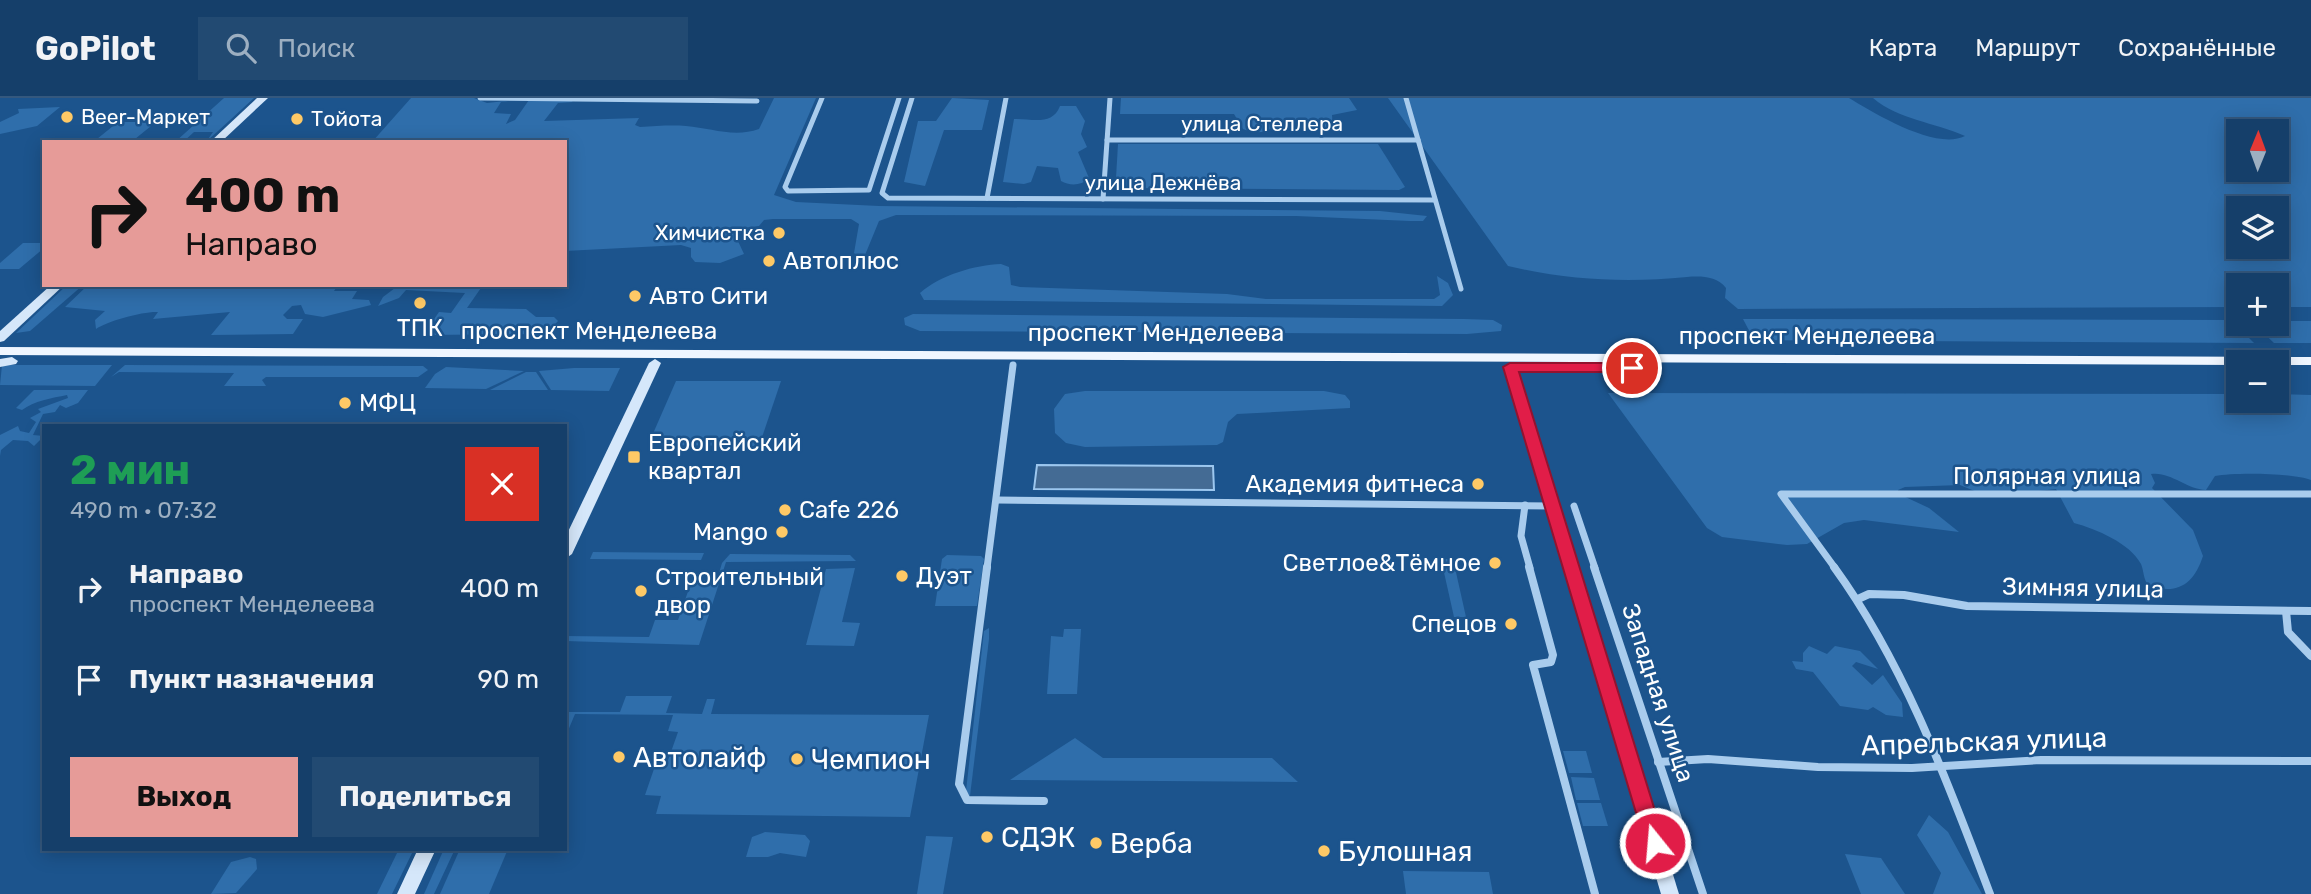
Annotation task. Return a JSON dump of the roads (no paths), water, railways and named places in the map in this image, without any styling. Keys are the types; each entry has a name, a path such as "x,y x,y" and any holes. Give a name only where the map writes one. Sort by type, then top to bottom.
{"main road":[{"path":"217,140 263,98"},
{"path":"8,359 3,335 56,287"},
{"name":"проспект Менделеева","path":"0,351 8,359 336,357 2226,366"},
{"path":"567,550 657,358"},
{"name":"проспект Менделеева","path":"807,359 1013,365 2226,371"},
{"name":"проспект Менделеева","path":"2289,364 2311,361"},
{"path":"1510,367 1670,894"},
{"name":"проспект Менделеева","path":"2289,368 2311,371"},
{"path":"406,894 426,851"}],"street":[{"path":"480,98 757,101"},
{"path":"822,98 786,189 869,190 899,98"},
{"name":"улица Дежнёва","path":"912,98 882,193 891,198 1436,200"},
{"path":"987,198 1006,98"},
{"path":"1103,199 1110,98"},
{"path":"1406,98 1461,289"},
{"name":"улица Стеллера","path":"1107,140 1418,141"},
{"path":"1013,365 958,785 967,800 1044,802"},
{"name":"Полярная улица","path":"1858,599 1783,499 1784,491 1977,496 2311,494"},
{"path":"997,500 1552,506"},
{"path":"1525,505 1521,536 1552,655 1551,662 1533,665 1595,894"},
{"name":"Западная улица","path":"1574,506 1703,894"},
{"name":"Зимняя улица","path":"1858,599 1869,594 1904,595 1967,606 2311,611"},
{"path":"1858,599 1941,766 1990,894"},
{"path":"2286,611 2288,632 2311,656"},
{"name":"Апрельская улица","path":"1658,762 1708,759 1841,768 2041,760 2311,761"}],"place":[{"name":"Beer-Маркет","path":"67,117"},
{"name":"Тойота","path":"297,119"},
{"name":"Химчистка","path":"779,233"},
{"name":"Автоплюс","path":"769,261"},
{"name":"Авто Сити","path":"635,296"},
{"name":"ТПК","path":"420,303"},
{"name":"МФЦ","path":"345,403"},
{"name":"Европейский квартал","path":"634,457"},
{"name":"Академия фитнеса","path":"1478,484"},
{"name":"Cafe 226","path":"785,510"},
{"name":"Mango","path":"782,532"},
{"name":"Светлое&Тёмное","path":"1495,563"},
{"name":"Дуэт","path":"902,576"},
{"name":"Строительный двор","path":"641,591"},
{"name":"Спецов","path":"1511,624"},
{"name":"Автолайф","path":"619,757"},
{"name":"Чемпион","path":"797,759"},
{"name":"СДЭК","path":"987,837"},
{"name":"Верба","path":"1096,843"},
{"name":"Булошная","path":"1324,851"}]}
